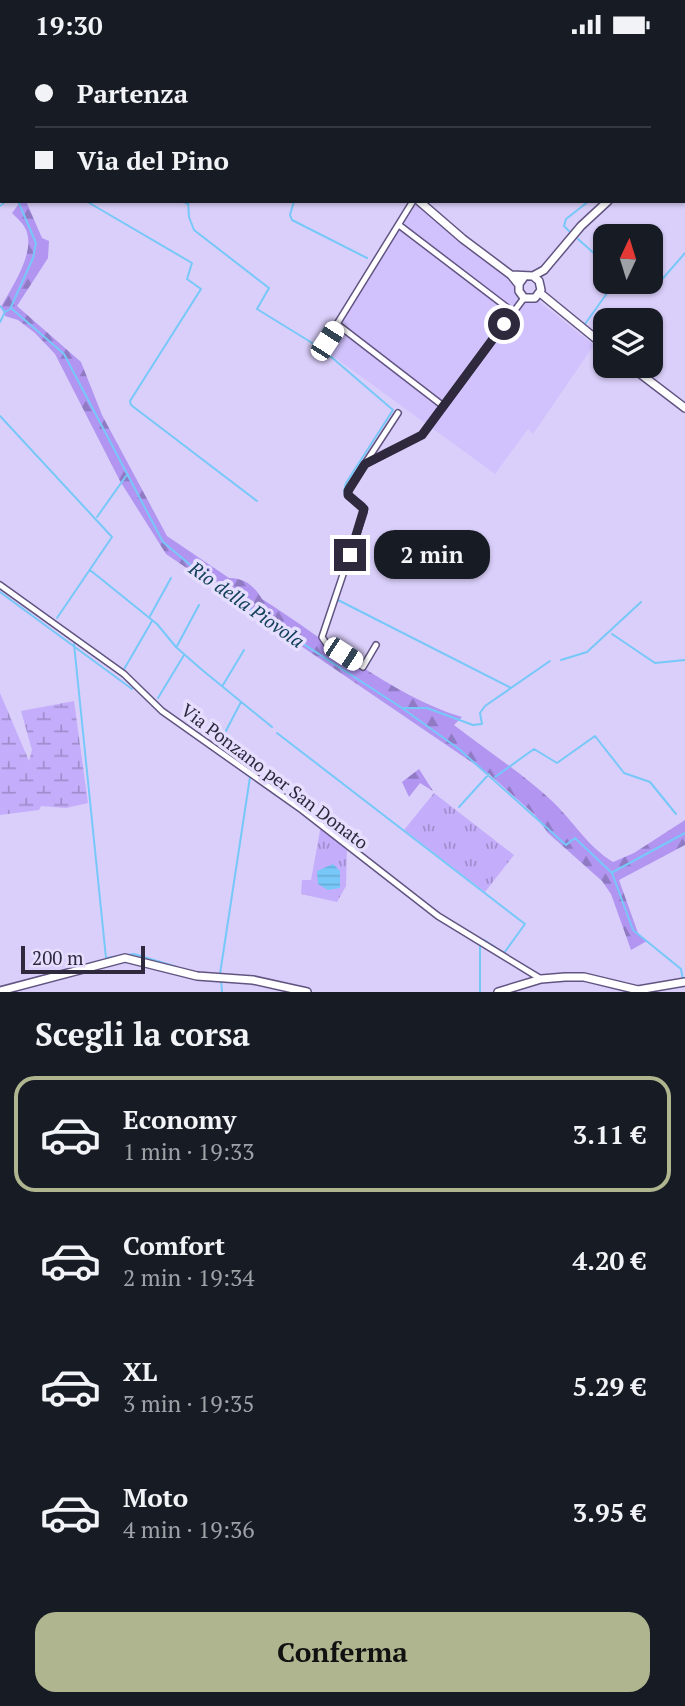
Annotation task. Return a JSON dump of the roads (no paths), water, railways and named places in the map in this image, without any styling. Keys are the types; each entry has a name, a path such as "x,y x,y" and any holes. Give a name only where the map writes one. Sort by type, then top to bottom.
{"street":[{"path":"324,345 412,203"},
{"path":"421,203 511,275 519,285"},
{"path":"511,275 533,276 544,270 581,226 606,203"},
{"path":"399,225 513,312"},
{"path":"538,296 544,270"},
{"path":"533,276 541,284"},
{"path":"524,277 519,285 519,291 524,298"},
{"path":"365,464 420,437 524,298 538,296 546,300 593,337"},
{"path":"337,324 442,405"},
{"path":"646,378 685,408"},
{"path":"376,645 363,667 331,647 322,638 364,512 362,506 348,495 348,491 398,413"},
{"name":"Via Ponzano per San Donato","path":"0,585 122,672 162,711 302,810 438,916 541,979"},
{"path":"0,992 125,958 221,979 253,981 307,992"},
{"path":"498,992 541,979 584,977 638,990 683,982"}],"water":[{"path":"333,864 340,871 340,888 328,890 318,884 317,871"}],"waterway":[{"path":"0,206 4,203"},
{"name":"Rio della Piovola","path":"11,307 33,258 36,243 19,203"},
{"path":"89,203 192,263 187,279 201,289 130,401 131,405 257,501"},
{"path":"188,203 189,217 194,230 269,288 257,309 322,349 393,410 346,483 345,494 353,502"},
{"path":"293,203 290,215 292,220 367,258"},
{"path":"569,231 564,226 566,219 586,203"},
{"path":"578,239 593,252"},
{"path":"663,278 685,253"},
{"path":"585,324 606,294"},
{"path":"0,306 4,311"},
{"name":"Rio della Piovola","path":"11,308 64,354 163,542 219,589 402,708 459,749 566,845 575,838 612,873 633,930 681,969 683,980"},
{"path":"0,322 5,312 10,309"},
{"path":"0,416 112,537 57,618"},
{"path":"97,517 126,476"},
{"path":"90,570 157,624 176,647 272,727"},
{"path":"150,616 171,578"},
{"path":"0,592 132,689"},
{"path":"338,600 511,688"},
{"path":"561,660 587,652 641,602"},
{"path":"177,646 199,605"},
{"path":"123,671 152,621"},
{"path":"612,634 655,663 685,660"},
{"path":"74,644 106,958 134,954 177,967"},
{"path":"223,685 244,650"},
{"path":"158,698 184,655"},
{"path":"403,708 427,708 473,725 482,724 480,713 485,706 550,661"},
{"path":"218,746 241,702"},
{"path":"277,733 525,924 504,953 484,940"},
{"path":"495,777 534,749 557,763 595,736 624,773 650,782 676,814"},
{"path":"220,974 250,777 237,767"},
{"path":"459,807 489,774"},
{"name":"Rio della Piovola","path":"613,872 685,833"},
{"path":"480,944 480,992"},
{"path":"221,979 222,992"}]}
